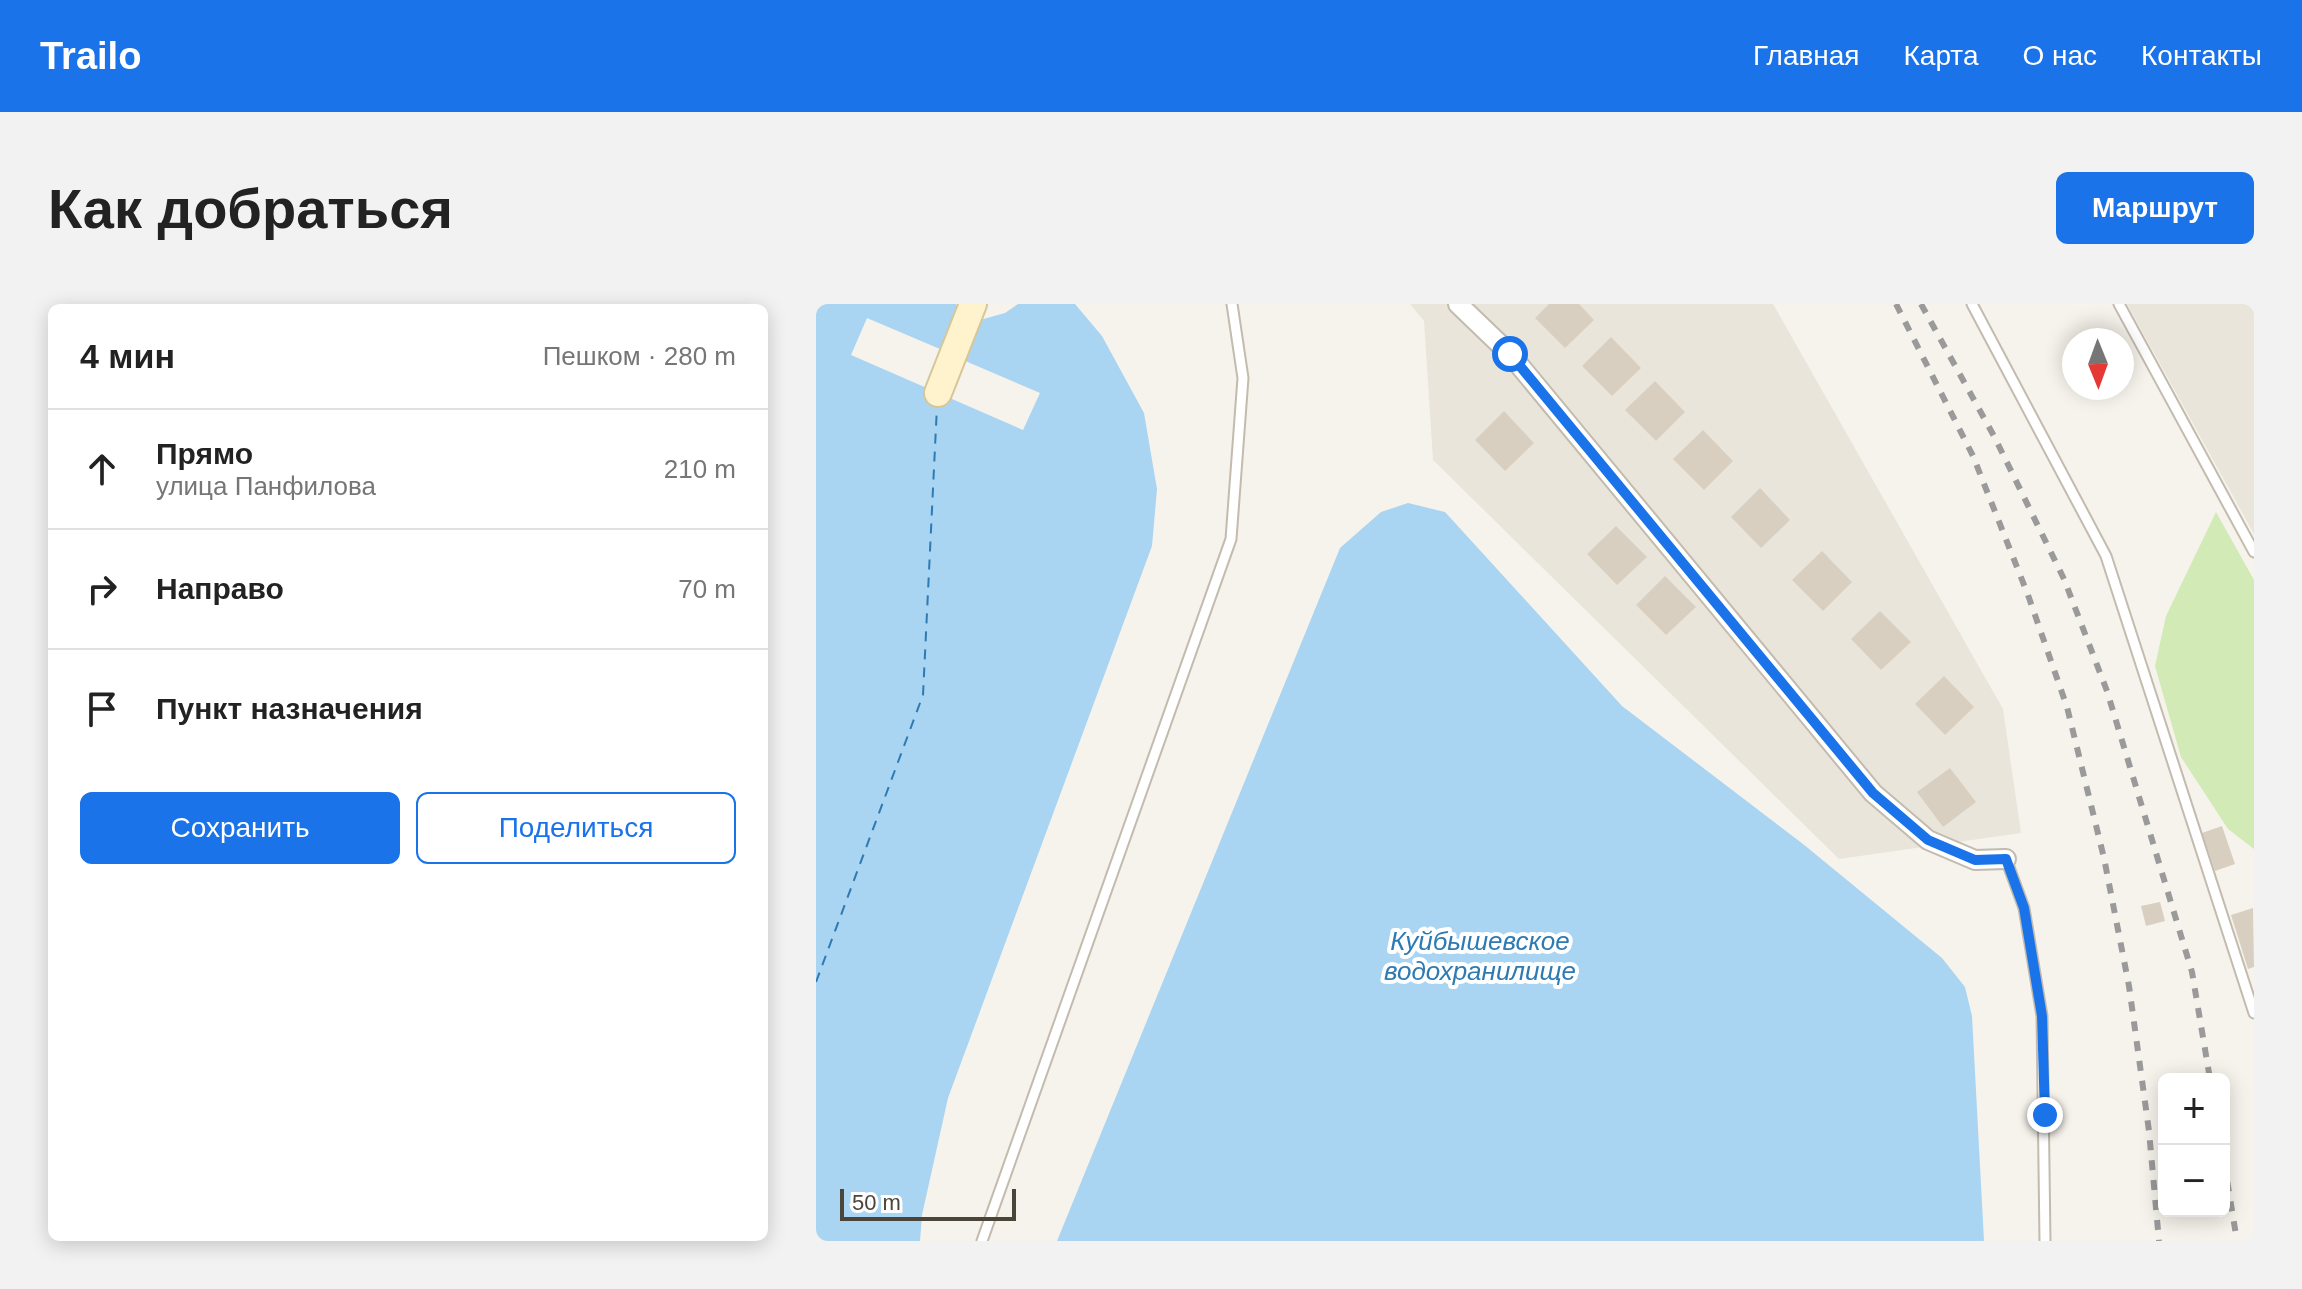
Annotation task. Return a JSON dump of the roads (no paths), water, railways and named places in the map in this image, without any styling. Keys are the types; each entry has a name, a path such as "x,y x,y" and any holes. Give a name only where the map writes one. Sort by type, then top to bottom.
{"main road":[{"path":"938,393 973,304"}],"street":[{"path":"1458,304 1510,354 1873,793 1928,840 1975,860 2006,859"}],"lane":[{"path":"982,1241 1231,539 1243,378 1232,304"},
{"path":"1972,304 2106,556 2254,1013"},
{"path":"2119,304 2254,552"},
{"path":"2006,859 2024,908 2042,1016 2045,1241"}],"water":[{"path":"816,304 956,304 958,310 980,320 1005,313 1018,304 1075,304 1102,336 1144,413 1157,489 1152,546 948,1098 922,1215 920,1241 816,1241"},
{"name":"Куйбышевское водохранилище","path":"1408,503 1445,512 1622,706 1803,844 1942,958 1965,987 1972,1016 1984,1241 1057,1241 1340,548 1381,512"}],"railway":[{"path":"1896,304 1973,456 2028,595 2067,707 2104,858 2129,986 2149,1131 2159,1241"},
{"path":"1921,304 1995,438 2064,579 2107,691 2192,972 2209,1073"},
{"path":"2230,1198 2237,1241"}]}
